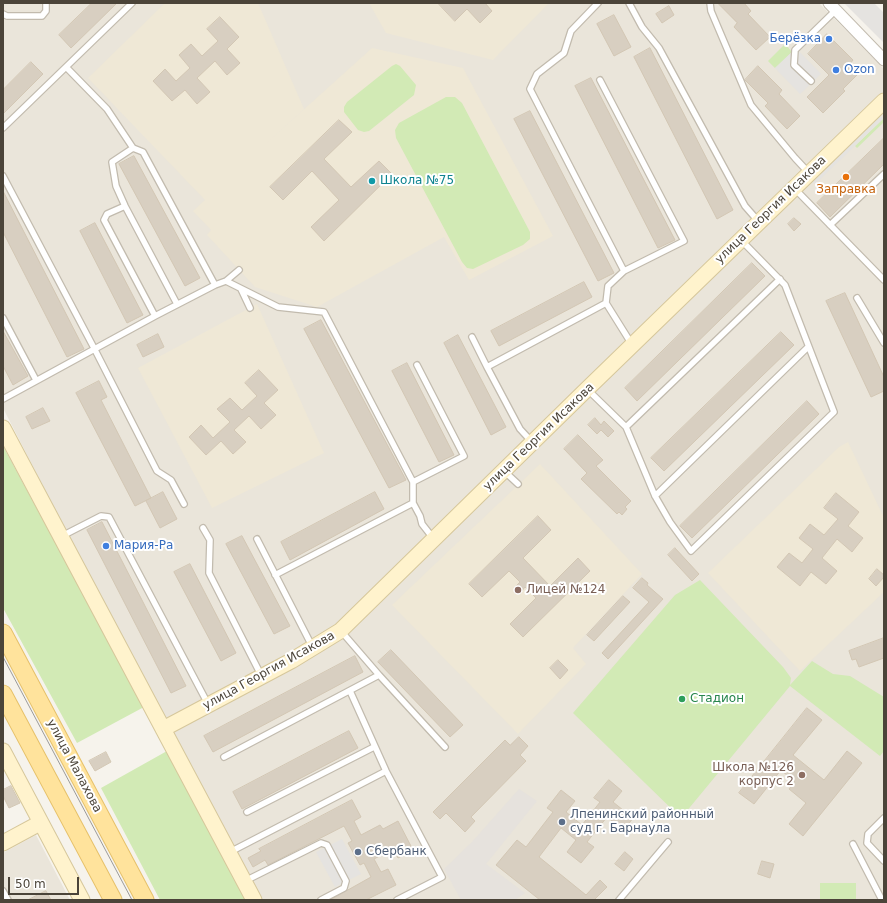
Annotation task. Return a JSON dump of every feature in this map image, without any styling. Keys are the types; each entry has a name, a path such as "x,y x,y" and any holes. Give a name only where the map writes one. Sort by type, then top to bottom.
{"main road":[{"name":"улица Малахова","path":"3,633 145,900"},
{"path":"3,694 113,900"}],"street":[{"path":"833,6 884,60"},
{"name":"улица Георгия Исакова","path":"163,729 208,704 262,677 340,631 884,101"},
{"path":"3,428 254,900"},
{"path":"3,751 9,777 40,823 82,900"},
{"path":"3,843 40,823"}],"lane":[{"path":"3,14 7,16 42,16 46,11 46,3"},
{"path":"3,128 132,3"},
{"path":"598,3 571,31 564,53 537,74 530,89 624,271"},
{"path":"629,3 642,27 660,48 745,206 759,222"},
{"path":"710,3 711,11 751,105 795,158 810,173"},
{"path":"811,81 794,65 795,50 833,6"},
{"path":"66,67 107,109 133,148 143,152 215,285"},
{"path":"600,80 684,241 624,271 608,286 606,303 633,345"},
{"path":"133,148 112,162 116,186 177,304"},
{"path":"830,225 884,174"},
{"path":"3,176 157,471 171,480 184,504"},
{"path":"794,188 884,280"},
{"path":"125,206 107,214 104,220 155,316"},
{"path":"587,389 626,427 655,496 670,522 691,551 834,412 785,285 741,240"},
{"path":"3,399 177,304 226,281 239,270"},
{"path":"626,427 780,279"},
{"path":"226,281 278,307 324,312 413,482 413,503 420,516 422,524 434,539"},
{"path":"241,289 250,308"},
{"path":"858,298 884,344"},
{"path":"487,366 606,303"},
{"path":"3,318 36,380"},
{"path":"472,337 520,429 532,443"},
{"path":"655,496 808,347"},
{"path":"413,482 464,456 417,365"},
{"path":"504,471 518,484"},
{"path":"275,575 413,503"},
{"path":"60,537 101,516 109,517 208,704"},
{"path":"204,528 210,540 209,573 262,677"},
{"path":"257,539 313,648"},
{"path":"340,631 445,747"},
{"path":"224,757 379,675"},
{"path":"350,691 374,747 442,877 397,900"},
{"path":"246,812 374,747"},
{"path":"228,853 386,770"},
{"path":"884,818 868,834 867,843 884,861"},
{"path":"619,900 668,842"},
{"path":"244,882 321,843 325,843 346,881 346,885 344,888 321,900"},
{"path":"853,844 882,900"},
{"path":"3,891 8,900"}],"shaded area":[{"path":"3,3 819,3 884,69 884,900 259,900 176,746 3,408"},
{"path":"165,3 258,3 304,109 260,149 372,48 463,68 553,236 469,280 444,237 317,307 255,287 207,235 211,230 193,211 205,200 88,78"},
{"path":"369,3 549,3 493,60 386,33"},
{"path":"874,3 884,13 884,43 845,4"},
{"path":"796,48 821,74 800,94 775,68"},
{"path":"877,113 883,119 815,184 809,178"},
{"path":"257,304 324,453 212,508 138,368"},
{"path":"848,442 884,518 884,592 800,671 708,573 839,447"},
{"name":"Лицей №124","path":"540,464 642,574 573,648 586,664 518,734 392,605"},
{"path":"519,789 537,801 486,864 525,893 515,900 461,900 444,869 472,842"},
{"path":"36,835 70,900 3,900 3,853"},
{"path":"342,839 361,874 335,887 316,852"}],"green space":[{"path":"785,44 792,52 775,68 768,61"},
{"path":"396,64 400,66 416,85 414,95 369,131 364,132 358,130 344,112 344,107 347,102"},
{"path":"446,97 455,97 462,103 530,232 530,239 523,245 473,269 467,268 462,262 396,138 395,130 399,123"},
{"path":"883,119 884,122 857,148 855,146"},
{"path":"3,446 144,707 77,743 3,608"},
{"name":"Стадион","path":"700,580 783,667 791,678 790,685 812,661 833,674 850,676 884,697 884,751 880,756 790,686 681,818 573,713 675,595"},
{"path":"167,751 245,900 160,900 101,788"},
{"path":"820,883 856,883 856,900 820,900"}],"building":[{"path":"92,3 117,3 71,48 59,35"},
{"path":"438,3 485,3 492,11 480,23 467,9 455,21"},
{"path":"718,3 744,3 751,11 748,14 770,37 756,50 734,27 737,23"},
{"path":"669,6 674,15 662,23 656,14"},
{"path":"614,15 631,47 614,56 597,24"},
{"path":"220,17 239,37 227,49 240,63 227,75 215,61 197,78 210,92 197,104 185,90 172,101 153,81 165,69 176,81 190,68 179,55 191,44 202,56 218,41 207,29"},
{"path":"827,34 853,60 850,64 859,73 843,89 845,91 823,113 807,97 829,75 808,54"},
{"path":"650,48 733,210 717,219 634,57"},
{"path":"31,62 43,74 3,114 3,90"},
{"path":"758,66 782,90 779,94 800,116 787,129 765,106 768,103 745,80"},
{"path":"591,78 675,240 658,248 575,86"},
{"path":"530,111 614,273 598,281 514,119"},
{"name":"Школа №75","path":"339,120 352,132 324,159 351,187 379,161 392,174 324,241 311,227 339,200 312,171 283,200 270,187"},
{"path":"884,138 884,164 830,217 817,203"},
{"path":"134,156 200,278 185,286 119,164"},
{"path":"3,191 84,349 67,357 3,232"},
{"path":"794,218 801,224 794,231 788,224"},
{"path":"95,223 143,315 127,323 80,231"},
{"path":"752,263 765,276 637,401 625,388"},
{"path":"584,282 592,297 499,346 491,331"},
{"path":"845,293 884,377 884,391 871,397 826,301"},
{"path":"321,320 406,480 389,488 304,329"},
{"path":"3,331 28,376 13,385 3,366"},
{"path":"781,332 794,345 664,471 651,458"},
{"path":"158,334 164,347 143,357 137,345"},
{"path":"458,335 506,427 491,435 444,343"},
{"path":"407,363 454,455 439,462 392,371"},
{"path":"259,370 278,390 264,403 276,415 261,429 249,416 234,430 246,442 233,454 221,441 206,455 189,437 201,425 213,438 230,422 217,409 230,398 242,410 257,396 245,383"},
{"path":"99,381 107,397 101,400 151,498 135,506 76,393"},
{"path":"807,401 819,414 692,538 680,526"},
{"path":"43,408 50,421 32,429 26,417"},
{"path":"595,418 601,425 604,421 614,431 608,437 601,430 597,434 588,425"},
{"path":"578,435 603,460 596,466 631,501 625,507 627,509 622,515 619,512 617,514 581,479 587,473 564,449"},
{"path":"163,492 177,519 160,528 146,501"},
{"path":"375,492 384,509 290,560 281,542"},
{"path":"836,493 859,512 848,526 863,538 852,552 837,539 822,558 837,571 826,584 811,572 800,586 777,567 789,553 802,563 813,549 799,538 810,524 824,535 838,519 824,508"},
{"path":"538,516 551,530 523,558 550,586 578,558 590,571 523,637 510,624 536,598 525,587 521,592 516,586 520,582 509,571 482,597 469,584"},
{"path":"102,522 186,686 171,693 87,530"},
{"path":"242,536 290,626 274,634 226,544"},
{"path":"675,548 699,574 692,581 668,555"},
{"path":"190,564 236,653 221,661 174,572"},
{"path":"877,569 884,575 884,577 876,586 869,579"},
{"path":"642,578 648,583 647,585 663,599 608,659 602,653 649,602 633,588"},
{"path":"623,596 630,602 594,641 587,635"},
{"path":"884,638 884,658 859,667 856,659 852,660 849,651"},
{"path":"391,650 463,725 450,737 378,662"},
{"path":"355,656 363,672 213,752 204,736"},
{"path":"558,660 568,670 560,679 550,668"},
{"name":"Школа №126 корпус 2","path":"807,708 822,720 793,755 824,780 847,751 862,763 803,836 789,824 806,803 789,789 795,782 781,770 754,804 739,793"},
{"path":"349,731 358,748 242,809 233,792"},
{"path":"519,737 528,746 520,755 526,761 471,817 475,821 465,832 446,813 440,819 433,812 505,740 510,745"},
{"path":"106,752 111,762 95,771 89,761"},
{"path":"609,780 622,791 613,802 633,818 624,830 607,817 587,842 594,847 581,863 567,852 576,840 561,828 539,857 586,895 600,880 607,887 594,900 540,900 496,865 517,840 526,847 553,812 547,808 561,790 575,801 566,812 582,825 600,802 594,798"},
{"path":"11,786 20,803 9,808 3,796 3,790"},
{"path":"352,800 361,817 354,821 361,835 380,825 383,829 398,821 413,850 398,858 393,849 374,859 381,872 388,869 396,885 366,900 330,900 371,877 364,863 360,865 348,843 352,841 344,826 268,865 265,860 253,867 248,858 261,851 259,849"},
{"path":"625,852 633,859 624,871 615,864"},
{"path":"762,861 774,864 770,878 758,874"},
{"path":"46,891 51,900 28,900"}],"tram line":[{"path":"3,657 132,900"}],"place":[{"name":"Берёзка","path":"829,39"},
{"name":"Ozon","path":"836,70"},
{"name":"Заправка","path":"846,177"},
{"name":"Школа №75","path":"372,181"},
{"name":"Мария-Ра","path":"106,546"},
{"name":"Лицей №124","path":"518,590"},
{"name":"Стадион","path":"682,699"},
{"name":"Школа №126 корпус 2","path":"802,775"},
{"name":"Лпенинский районный суд г. Барнаула","path":"562,822"},
{"name":"Сбербанк","path":"358,852"}]}
